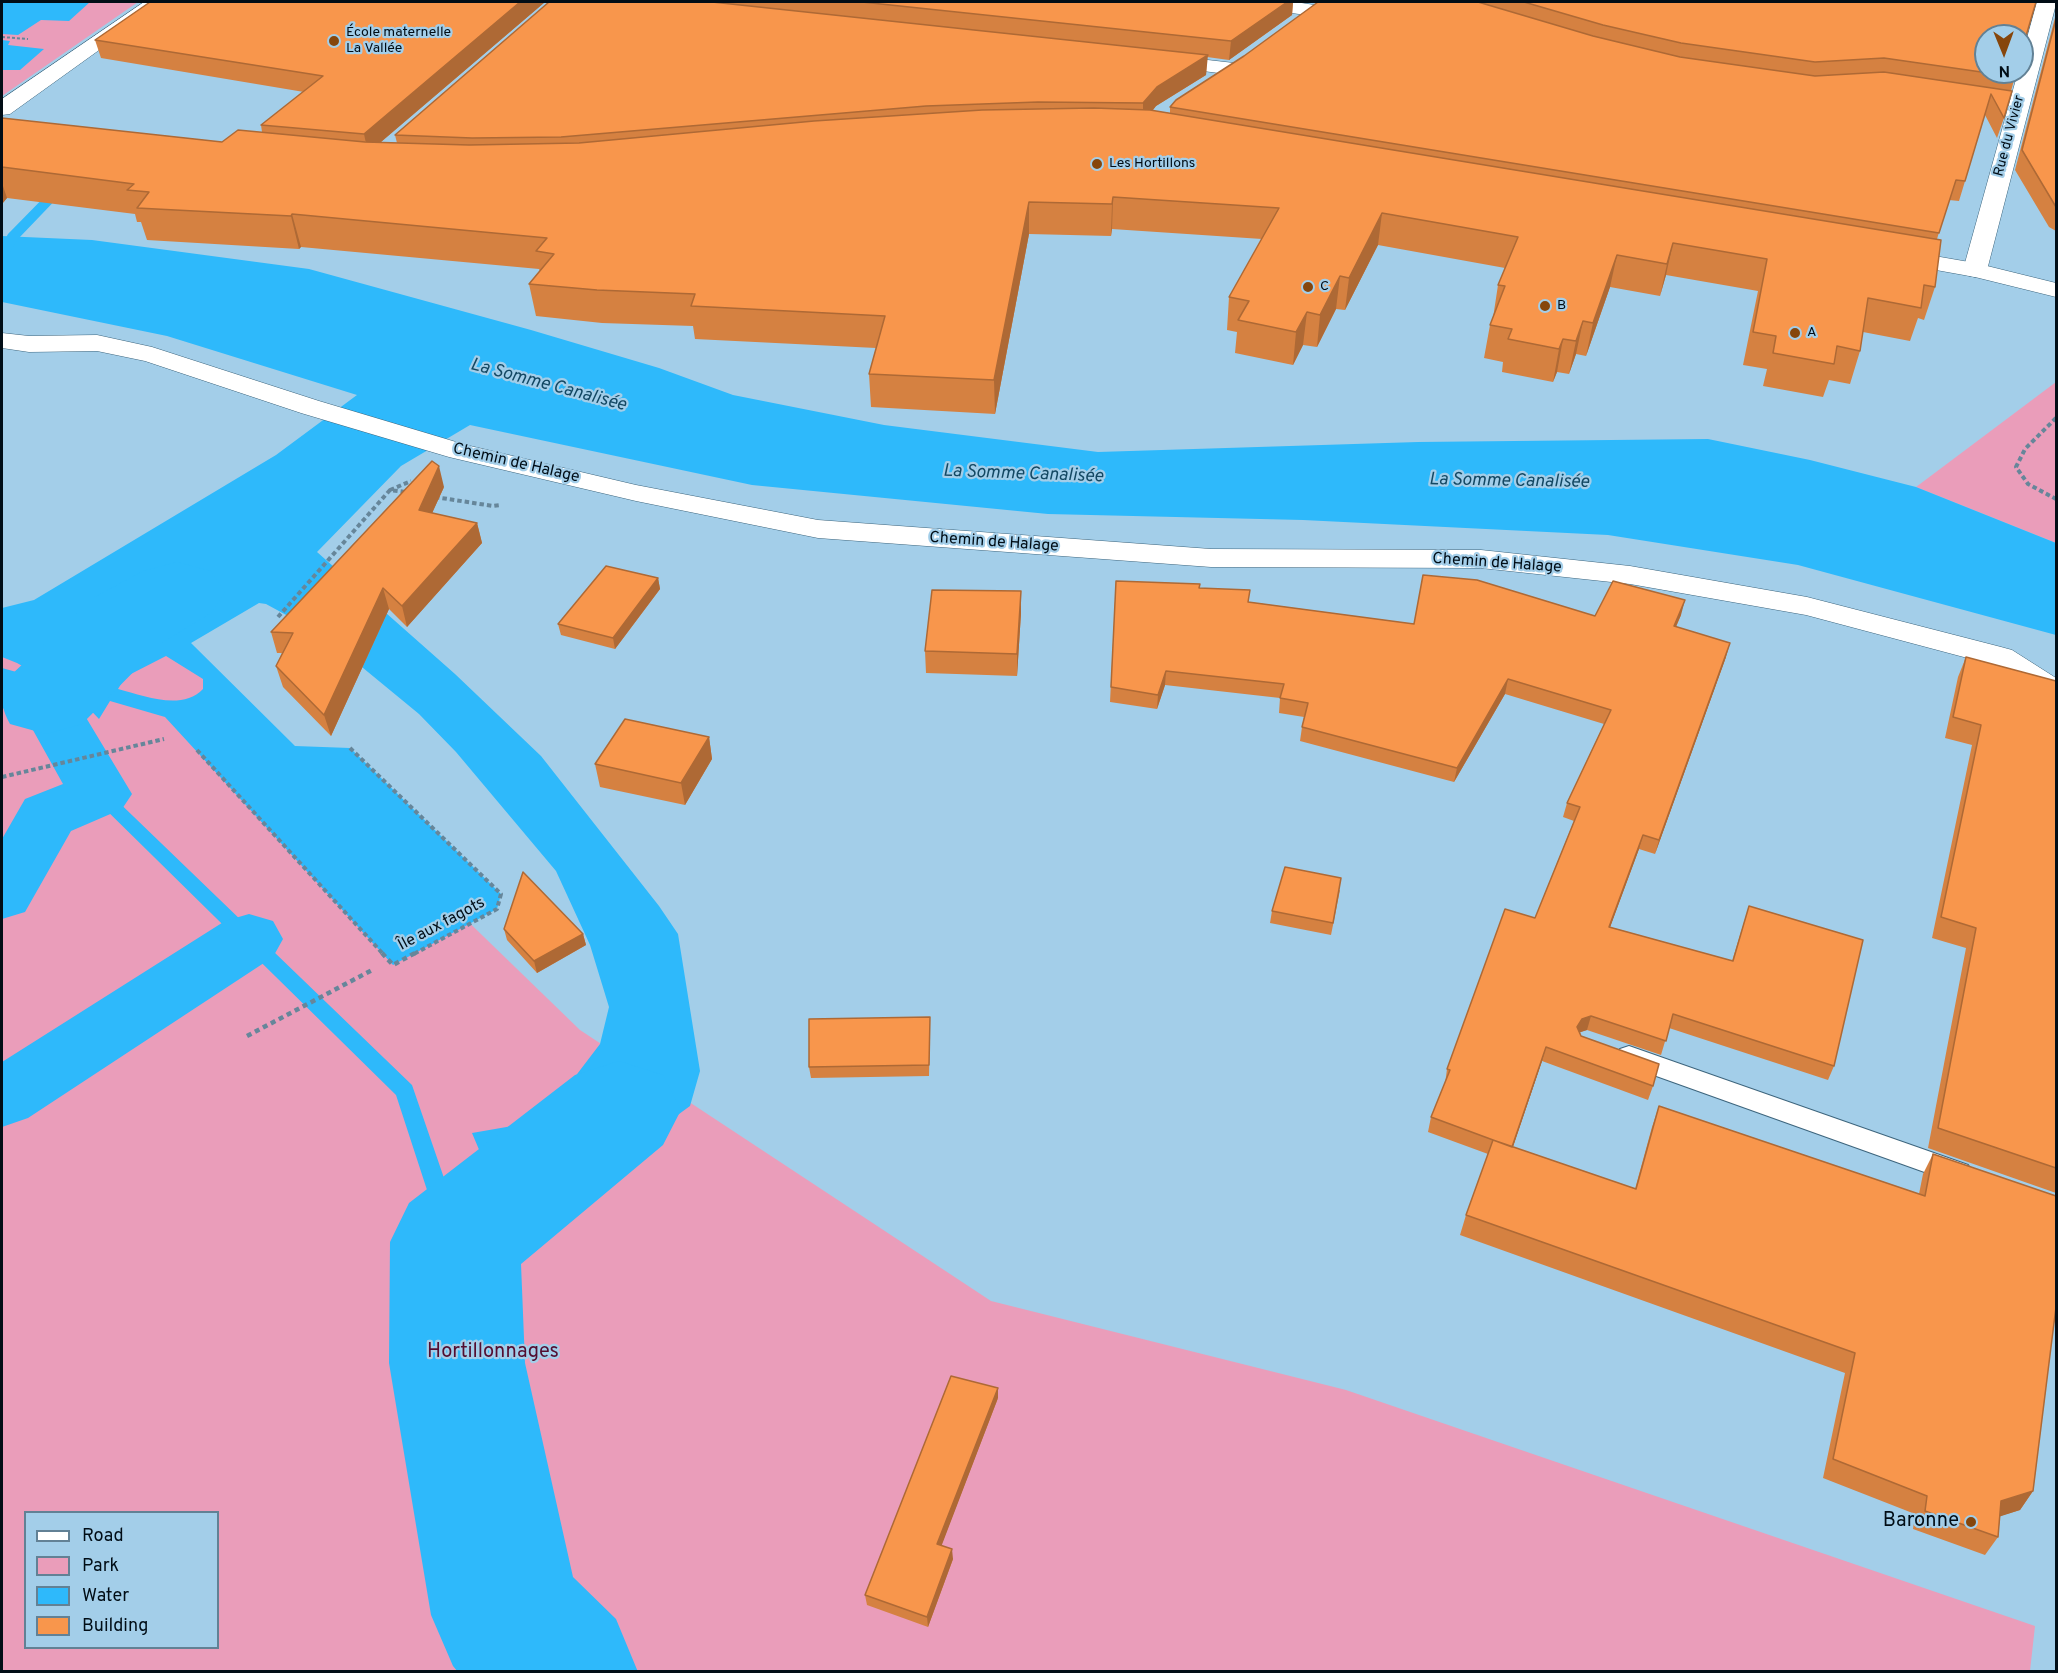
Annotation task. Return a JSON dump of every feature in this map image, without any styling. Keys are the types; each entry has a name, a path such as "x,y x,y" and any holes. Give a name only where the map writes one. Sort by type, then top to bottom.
{"street":[{"path":"5,120 156,2"},
{"path":"1254,2 1321,6"},
{"path":"1287,30 1321,6"},
{"path":"2022,6 2049,7"},
{"name":"Rue du Vivier","path":"1975,270 2013,104 2049,7"},
{"path":"1204,87 1251,56"},
{"path":"1149,59 1234,69"},
{"path":"1869,252 1975,270 2056,290"},
{"path":"1975,270 2021,263 2056,267"},
{"name":"Chemin de Halage","path":"2,341 29,344 97,343 152,355 310,407 459,451 636,493 818,529 1211,558 1481,559 1630,575 1807,606 2001,657 2056,691"}],"lane":[{"path":"1610,1050 1978,1180"}],"path":[{"path":"2056,417 2025,449 2016,467 2028,484 2056,499"},
{"path":"278,617 390,490 413,493"},
{"path":"425,495 493,506 504,505"},
{"path":"2,777 164,739"},
{"name":"Île aux fagots","path":"197,750 393,965 497,909 501,894 350,748"},
{"path":"247,1036 374,969"}],"green space":[{"path":"2,2 138,2 2,96"},
{"path":"2056,382 2056,543 1916,487"},
{"name":"Hortillonnages","path":"128,592 580,1030 991,1301 1346,1390 2035,1626 2030,1671 2,1671 2,622"}],"water":[{"path":"2,2 90,2 69,21 41,20 18,35 2,34"},
{"path":"2,40 10,41 8,45 44,49 20,70 2,70"},
{"name":"La Somme Canalisée","path":"2,236 92,240 309,269 659,368 733,395 884,425 1098,452 1418,442 1708,439 1810,460 1916,487 2056,543 2056,635 1798,565 1608,535 1303,520 1048,514 752,485 470,425 401,466 317,552 455,674 541,756 659,906 678,934 700,1071 690,1106 549,1209 521,1249 472,1133 518,1125 555,1103 600,1044 609,1007 590,945 556,871 456,752 419,714 323,635 266,604 259,603 191,643 295,746 350,748 501,894 497,909 393,965 165,717 110,701 99,719 79,698 2,657 2,608 34,600 276,455 357,395 167,336 2,302","holes":["166,656 203,679 203,689 194,696 174,701 151,698 118,689 125,677"]}],"building":[{"name":"École maternelle La Vallée","path":"150,2 520,2 364,134 261,125 323,76 95,40"},
{"path":"549,2 712,2 1208,55 1157,87 1143,103 1038,102 926,106 561,137 472,138 395,135"},
{"path":"862,2 1287,2 1231,41"},
{"path":"1318,2 1478,2 1593,36 1680,57 1815,76 1884,72 2012,91 2004,118 1991,94 1965,181 1956,180 1939,233 1170,107 1176,100 1244,56"},
{"path":"1524,2 2036,2 2030,24 1974,24 1974,71 1884,58 1815,62 1681,43 1603,25"},
{"path":"2056,19 2056,207 2022,150"},
{"path":"1094,108 1150,110 1941,240 1935,287 1924,285 1921,308 1868,298 1860,351 1837,346 1834,364 1773,353 1776,336 1753,332 1767,259 1673,243 1667,264 1617,255 1593,323 1583,321 1576,341 1563,339 1559,349 1508,339 1512,329 1490,325 1505,286 1498,285 1518,237 1382,213 1349,278 1340,276 1320,315 1307,312 1296,332 1238,320 1249,301 1229,297 1279,208 1113,197 1112,204 1029,202 994,380 869,374 885,316 691,306 695,294 597,290 529,284 554,254 536,251 547,238 292,214 291,216 137,208 149,192 127,190 134,184 2,167 2,118 222,142 238,130 365,142 469,145 579,143 814,121 982,110"},
{"path":"432,461 439,466 419,510 477,523 402,606 383,588 324,715 276,666 293,633 271,632"},
{"path":"606,566 658,578 613,638 558,624"},
{"path":"1423,575 1477,580 1595,616 1613,581 1685,600 1674,626 1730,643 1659,840 1643,835 1609,927 1733,961 1749,906 1863,940 1834,1066 1673,1014 1666,1041 1591,1016 1582,1019 1577,1027 1581,1036 1659,1064 1653,1086 1546,1047 1512,1147 1431,1117 1450,1070 1447,1069 1505,909 1535,918 1580,807 1567,803 1611,710 1508,679 1457,768 1302,727 1308,703 1280,698 1284,684 1166,671 1158,695 1111,687 1116,581 1200,584 1199,588 1250,590 1248,602 1414,624"},
{"path":"932,590 1021,591 1017,654 925,651"},
{"path":"1966,657 2056,681 2056,1168 1938,1128 1976,928 1941,917 1981,725 1953,717"},
{"path":"625,719 709,737 681,783 595,764"},
{"path":"1285,867 1341,878 1333,923 1272,911"},
{"path":"523,872 583,934 534,961 504,929"},
{"path":"930,1017 929,1065 809,1067 809,1019"},
{"path":"1659,1106 1925,1196 1933,1154 2056,1196 2056,1307 2033,1491 2001,1501 1998,1537 1925,1511 1927,1496 1833,1459 1855,1353 1466,1215 1493,1140 1636,1189"},
{"path":"951,1376 998,1388 937,1544 952,1549 927,1617 865,1595"}],"waterway":[{"path":"2,254 13,237 61,187"},
{"path":"46,700 128,620 177,592"},
{"path":"2,688 46,700 100,794 48,815 2,895"},
{"path":"100,794 405,1091 455,1242"},
{"path":"2,1098 249,939"},
{"path":"562,1672 506,1615 457,1363 455,1242 619,1110"}],"place":[{"name":"École maternelle La Vallée","path":"334,41"},
{"name":"Les Hortillons","path":"1097,164"},
{"name":"C","path":"1308,287"},
{"name":"B","path":"1545,306"},
{"name":"A","path":"1795,333"},
{"name":"Baronne","path":"1971,1522"}]}
